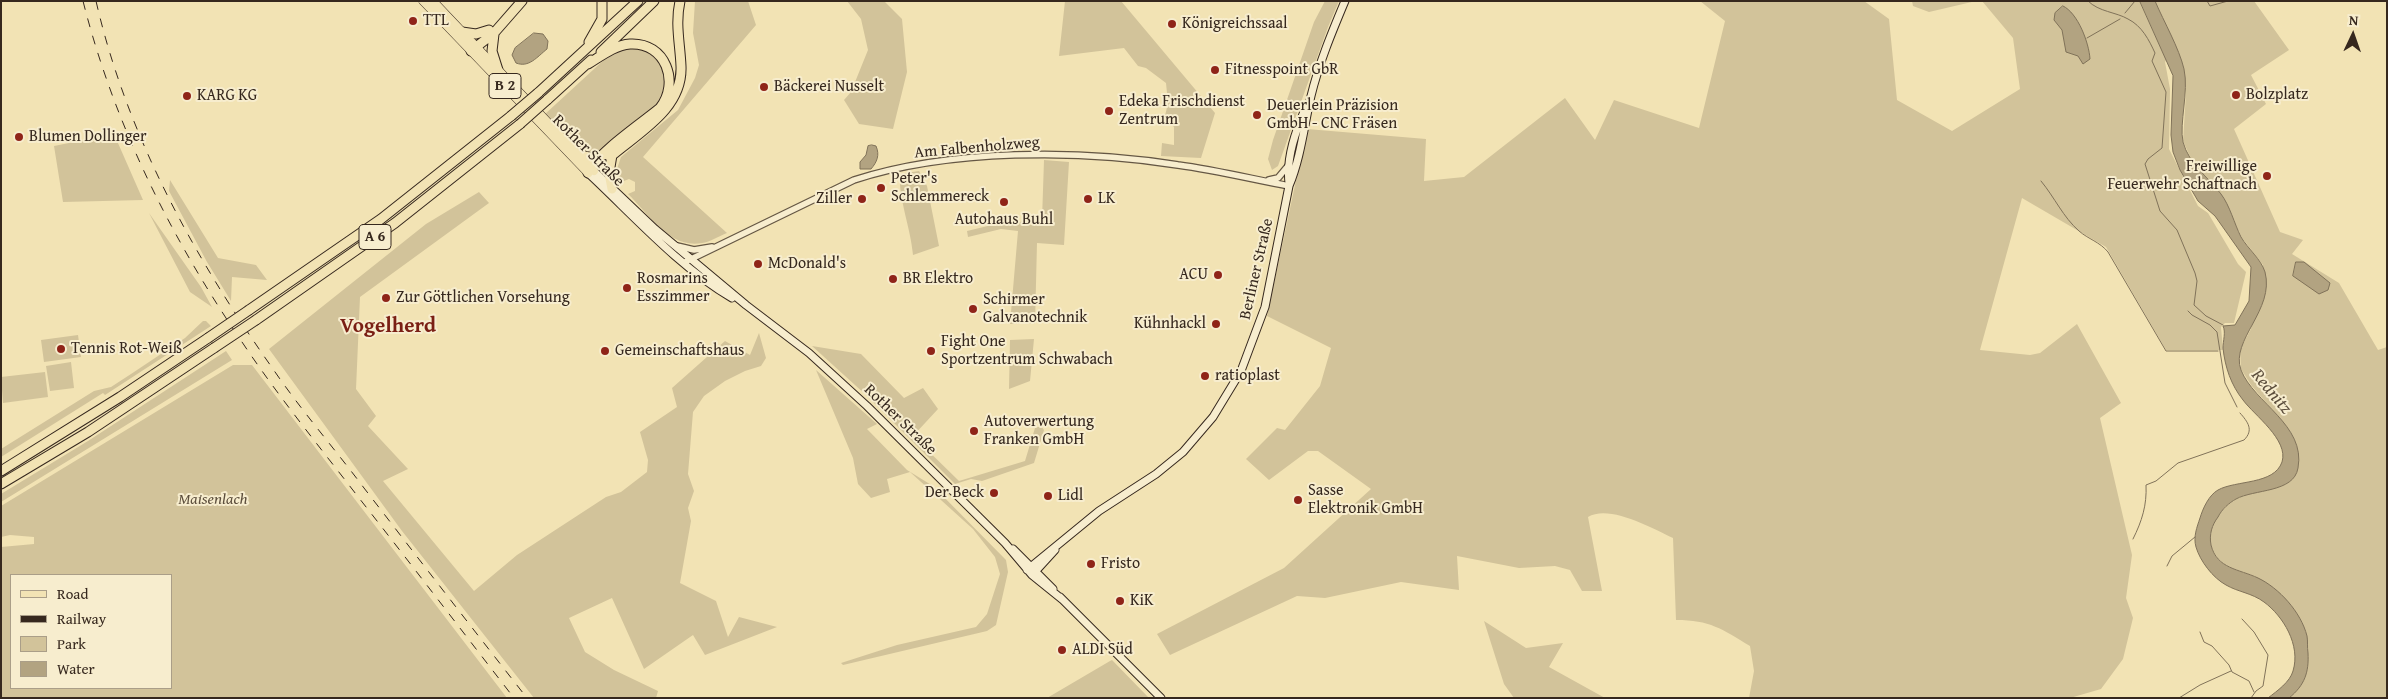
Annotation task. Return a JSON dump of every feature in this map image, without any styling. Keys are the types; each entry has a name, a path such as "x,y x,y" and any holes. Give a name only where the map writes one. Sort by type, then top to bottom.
{"highway":[{"path":"498,70 492,51 492,32 514,1"},
{"path":"475,48 522,1"},
{"path":"577,58 595,35 602,19 604,8 602,1"},
{"name":"A 6","path":"1,471 120,397 381,219 511,116 638,1"},
{"name":"A 6","path":"1,484 88,432 256,320 396,223 520,124 588,64 654,1"},
{"path":"580,155 593,158 608,155 663,113 678,91 681,75 677,31 680,1"},
{"path":"462,32 476,34 492,32"},
{"path":"588,64 620,46 639,44 647,46 660,55 670,76 669,91 660,108 591,170"},
{"path":"608,155 612,189"}],"main road":[{"name":"Rother Straße","path":"423,1 498,70 580,155 591,170 674,245 688,261"},
{"name":"Rother Straße","path":"433,1 591,170 688,261 809,353 852,393 1161,698"},
{"name":"Berliner Straße","path":"1289,186 1296,169 1311,96 1328,41 1344,1"},
{"name":"Berliner Straße","path":"1032,570 1060,543 1099,511 1156,474 1183,452 1213,417 1241,371 1265,307 1289,186 1290,161 1295,134 1311,96"}],"street":[{"name":"Am Falbenholzweg","path":"688,261 854,180 874,174 939,162 1038,155 1083,156 1178,165 1289,186"},
{"path":"1258,180 1278,178 1290,161"},
{"path":"674,245 694,250 722,245"}],"green space":[{"path":"695,1 748,1 756,25 643,157 727,233 702,243 679,241 660,228 628,194 635,191 635,182 629,179 619,180 617,169 621,157 678,110 695,78 699,65 693,33"},
{"path":"847,1 884,1 902,19 907,72 893,129 859,124 844,100 851,92 868,50 861,19"},
{"path":"1065,1 1121,1 1215,113 1201,158 1161,156 1162,143 1174,145 1174,127 1165,116 1168,103 1166,83 1146,68 1138,66 1124,48 1059,56"},
{"path":"1325,1 1339,1 1278,166 1272,170 1268,159 1273,140 1314,22"},
{"path":"1700,1 1864,1 1889,19 1897,100 1952,131 2020,89 2013,38 1982,1 2140,1 2167,59 2165,62 2170,89 2169,149 2198,206 2208,213 2238,264 2246,272 2234,323 2225,323 2221,327 2223,350 2166,350 2106,247 2022,198 1980,350 2030,355 2040,353 2077,324 2121,403 2100,418 2132,555 2126,598 2133,618 2123,659 2101,689 2070,698 1749,698 1754,671 1750,646 1707,624 1688,620 1676,620 1673,538 1630,519 1607,513 1588,517 1602,591 1582,591 1570,570 1555,566 1519,568 1457,556 1459,590 1401,582 1325,598 1297,596 1170,655 1157,634 1284,568 1371,489 1318,451 1308,451 1269,480 1246,459 1277,428 1285,430 1320,386 1331,348 1267,316 1307,129 1426,139 1424,181 1464,177 1565,98 1595,140 1614,100 1699,128 1725,21"},
{"path":"1912,1 1976,1 1929,12 1913,6"},
{"path":"2155,1 2254,1 2289,50 2251,75 2266,104 2234,129 2280,232 2303,240 2292,254 2339,283 2378,350 2387,347 2387,698 2289,698 2300,684 2308,660 2307,643 2301,623 2291,606 2276,592 2255,577 2223,563 2212,548 2210,541 2211,529 2214,522 2228,505 2240,497 2254,492 2282,486 2294,476 2297,468 2295,446 2289,430 2251,385 2241,369 2240,349 2251,329 2263,265 2242,238 2222,196 2193,163 2183,141 2186,93 2184,69"},
{"path":"627,47 645,48 663,64 666,89 657,106 601,151 593,153 584,152 562,136 544,115 606,58"},
{"path":"114,134 143,200 63,202 54,146"},
{"path":"1044,160 1069,162 1064,245 1037,243 1035,324 1010,324 1018,231 1001,229 968,237 967,231 996,224 1042,220"},
{"path":"919,171 927,186 939,246 913,255 901,193 900,174"},
{"path":"170,180 218,258 256,265 267,280 232,277 231,301 207,262 169,191"},
{"path":"479,192 489,203 360,297 356,389 376,416 368,426 408,469 383,481 474,591 517,555 606,497 621,492 647,472 648,460 640,432 677,407 672,388 725,341 750,355 759,333 766,358 761,366 745,371 725,381 704,396 693,412 688,474 694,491 688,508 691,521 680,583 716,601 728,637 739,617 777,627 705,655 693,635 644,669 612,598 569,618 585,652 614,670 658,691 656,698 534,698 402,531 269,349 426,224"},
{"path":"149,213 201,287 212,307 190,292"},
{"path":"203,321 206,321 211,326 105,395 103,393 1,457 1,449 94,391 111,387 185,338"},
{"name":"Tennis Rot-Weiß","path":"78,335 81,357 44,362 41,340"},
{"path":"1034,339 1030,381 1009,389 1010,340"},
{"path":"812,346 861,354 904,398 923,388 938,409 913,436 959,481 1025,461 1035,428 1041,426 1044,430 1034,463 982,481 971,479 955,484 866,395"},
{"path":"226,351 232,360 1,502 1,494 88,441"},
{"path":"71,362 74,388 50,391 46,366"},
{"name":"Maisenlach","path":"233,365 252,365 507,698 1,698 1,547 34,544 34,537 10,535 1,537 1,506"},
{"path":"816,370 877,424 867,429 907,470 933,486 1006,560 1008,572 996,625 987,631 843,665 841,663 897,645 976,627 987,614 1000,574 995,557 973,529 910,472 887,479 890,492 871,498 858,484 853,458"},
{"path":"45,372 48,397 3,403 1,377"},
{"path":"1484,621 1526,648 1563,643 1549,667 1605,698 1514,698 1504,684"},
{"path":"1112,660 1149,698 1047,698 1110,661"}],"water":[{"path":"2140,1 2155,1 2182,61 2185,87 2182,134 2186,150 2194,164 2224,199 2241,237 2261,263 2265,272 2266,286 2264,299 2246,336 2239,359 2241,370 2248,382 2287,427 2294,439 2298,453 2298,468 2295,476 2289,482 2272,489 2244,496 2228,504 2214,523 2210,541 2214,553 2223,564 2266,582 2281,594 2300,618 2307,636 2308,666 2305,678 2299,688 2289,698 2268,698 2286,683 2293,671 2295,651 2284,623 2264,602 2216,578 2204,563 2195,543 2201,514 2212,495 2226,487 2271,475 2282,462 2283,454 2276,437 2239,394 2227,369 2223,348 2223,326 2235,325 2249,301 2251,267 2215,216 2198,201 2180,170 2173,152 2171,135 2173,76"},
{"path":"2063,6 2078,22 2085,37 2090,59 2083,64 2078,56 2066,52 2062,30 2054,20 2055,13"},
{"path":"534,33 543,34 548,41 547,49 529,63 516,63 512,55 515,48"},
{"path":"868,146 876,146 877,149 876,161 871,169 860,169 860,162 866,155"},
{"path":"2296,262 2304,262 2330,283 2328,290 2319,294 2293,276"}],"waterway":[{"path":"2088,1 2102,10 2123,17 2137,25 2155,53 2152,61 2166,92 2162,148 2148,159 2145,164 2160,211 2177,230 2195,273 2197,281 2194,305 2206,316 2223,325"},
{"path":"2125,13 2135,1"},
{"path":"2207,1 2210,6 2228,1"},
{"path":"2087,38 2120,19"},
{"path":"2041,181 2073,226 2108,252 2166,351 2218,351"},
{"path":"2188,311 2210,325 2217,332 2225,383 2237,407"},
{"path":"2133,539 2143,513 2146,485 2156,481 2178,463 2244,440 2249,433 2249,426 2240,413"},
{"path":"2167,566 2172,556 2195,537"},
{"path":"2242,619 2254,632 2268,655 2263,686 2251,698"},
{"path":"2200,632 2204,642 2212,646 2229,665 2232,672 2249,681 2254,692"},
{"path":"2179,698 2200,685 2231,671"}],"railway":[{"path":"83,1 96,47 128,136 169,221 216,303 284,401 514,698"},
{"path":"96,1 109,51 145,147 166,194 216,283 244,327 295,399 527,698"}],"place":[{"name":"TTL","path":"413,21"},
{"name":"Königreichssaal","path":"1172,24"},
{"name":"Fitnesspoint GbR","path":"1215,70"},
{"name":"Bäckerei Nusselt","path":"764,87"},
{"name":"Bolzplatz","path":"2236,95"},
{"name":"KARG KG","path":"187,96"},
{"name":"Edeka Frischdienst Zentrum","path":"1109,111"},
{"name":"Deuerlein Präzision GmbH - CNC Fräsen","path":"1257,115"},
{"name":"Blumen Dollinger","path":"19,137"},
{"name":"Freiwillige Feuerwehr Schaftnach","path":"2267,176"},
{"name":"Peter's Schlemmereck","path":"881,188"},
{"name":"Ziller","path":"862,199"},
{"name":"LK","path":"1088,199"},
{"name":"Autohaus Buhl","path":"1004,202"},
{"name":"McDonald's","path":"758,264"},
{"name":"ACU","path":"1218,275"},
{"name":"BR Elektro","path":"893,279"},
{"name":"Rosmarins Esszimmer","path":"627,288"},
{"name":"Zur Göttlichen Vorsehung","path":"386,298"},
{"name":"Schirmer Galvanotechnik","path":"973,309"},
{"name":"Kühnhackl","path":"1216,324"},
{"name":"Tennis Rot-Weiß","path":"61,349"},
{"name":"Gemeinschaftshaus","path":"605,351"},
{"name":"Fight One Sportzentrum Schwabach","path":"931,351"},
{"name":"ratioplast","path":"1205,376"},
{"name":"Autoverwertung Franken GmbH","path":"974,431"},
{"name":"Der Beck","path":"994,493"},
{"name":"Lidl","path":"1048,496"},
{"name":"Sasse Elektronik GmbH","path":"1298,500"},
{"name":"Fristo","path":"1091,564"},
{"name":"KiK","path":"1120,601"},
{"name":"ALDI Süd","path":"1062,650"}],"district":[{"name":"Vogelherd","path":"388,327"}],"water label":[{"name":"Rednitz","path":"2271,392"}]}
